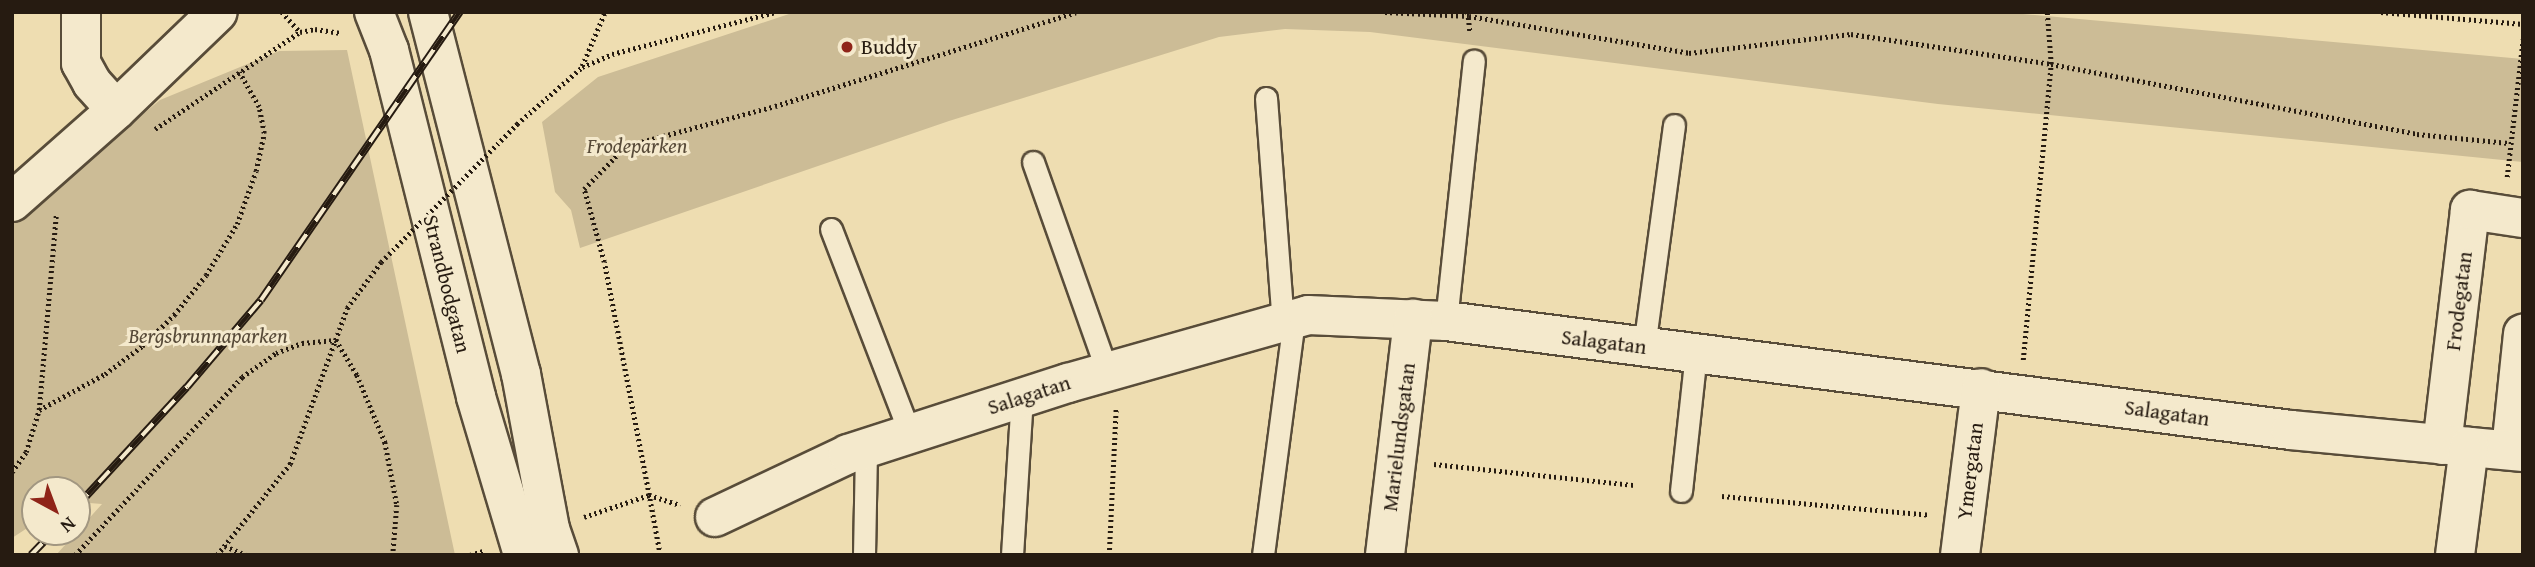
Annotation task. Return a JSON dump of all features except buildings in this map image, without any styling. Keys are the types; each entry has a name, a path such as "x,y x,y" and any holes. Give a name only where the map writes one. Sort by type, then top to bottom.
{"street":[{"path":"81,12 81,63 92,83 116,110"},
{"path":"169,56 196,12"},
{"path":"12,202 116,110 169,56 218,12"},
{"name":"Strandbodgatan","path":"374,12 389,50 476,397 523,555"},
{"path":"428,12 521,374 550,529 559,555"},
{"name":"Frodegatan","path":"2455,555 2456,446 2470,210 2523,218"},
{"name":"Salagatan","path":"716,517 866,448 1022,397 1308,315 1429,320 1981,388 2291,430 2517,451"},
{"name":"Marielundsgatan","path":"1385,555 1396,460 1429,320"},
{"path":"2517,451 2523,334"},
{"name":"Ymergatan","path":"1962,537 1981,388"}],"lane":[{"path":"1429,320 1474,61"},
{"path":"1263,555 1289,320 1266,98"},
{"path":"1644,347 1674,125"},
{"path":"1033,162 1112,370"},
{"path":"831,229 910,434"},
{"path":"1681,491 1696,353"},
{"path":"1012,555 1022,397"},
{"path":"864,555 866,448"}],"path":[{"path":"282,12 300,32"},
{"path":"582,67 605,12"},
{"path":"217,555 290,464 347,309 382,262 517,124 582,67 612,54 775,12"},
{"path":"660,555 604,262 584,189 626,146 775,106 1076,12"},
{"path":"1385,12 1469,16 1689,53 1851,34 2051,64 2417,134 2509,143 2523,39"},
{"path":"1981,388 2022,369 2051,64 2048,12"},
{"path":"2381,12 2523,24"},
{"path":"149,133 300,32 315,29 340,33"},
{"path":"39,410 105,374 174,315 206,275 237,224 256,171 264,133 259,107 239,72"},
{"path":"12,472 26,452 39,410 57,205 48,213"},
{"path":"75,555 242,377 276,353 302,343 336,340"},
{"path":"336,340 357,375 385,442 397,505 393,555"},
{"path":"1109,555 1112,370"},
{"path":"1396,460 1635,485"},
{"path":"585,516 649,495 716,517"},
{"path":"1722,496 1962,537"},
{"path":"225,546 246,555"}],"green space":[{"name":"Frodeparken","path":"795,12 2001,12 2523,59 2523,162 1938,104 1370,32 1285,29 1219,37 949,121 580,248 571,210 555,192 542,122 598,77"},
{"name":"Bergsbrunnaparken","path":"347,50 455,555 56,555 64,546 91,546 91,516 102,504 91,503 91,476 21,476 21,532 12,538 12,222 160,100 279,51"}],"railway":[{"path":"91,491 187,387 261,300 460,12"},
{"path":"31,555 40,546"}],"place":[{"name":"Buddy","path":"847,47"}]}
